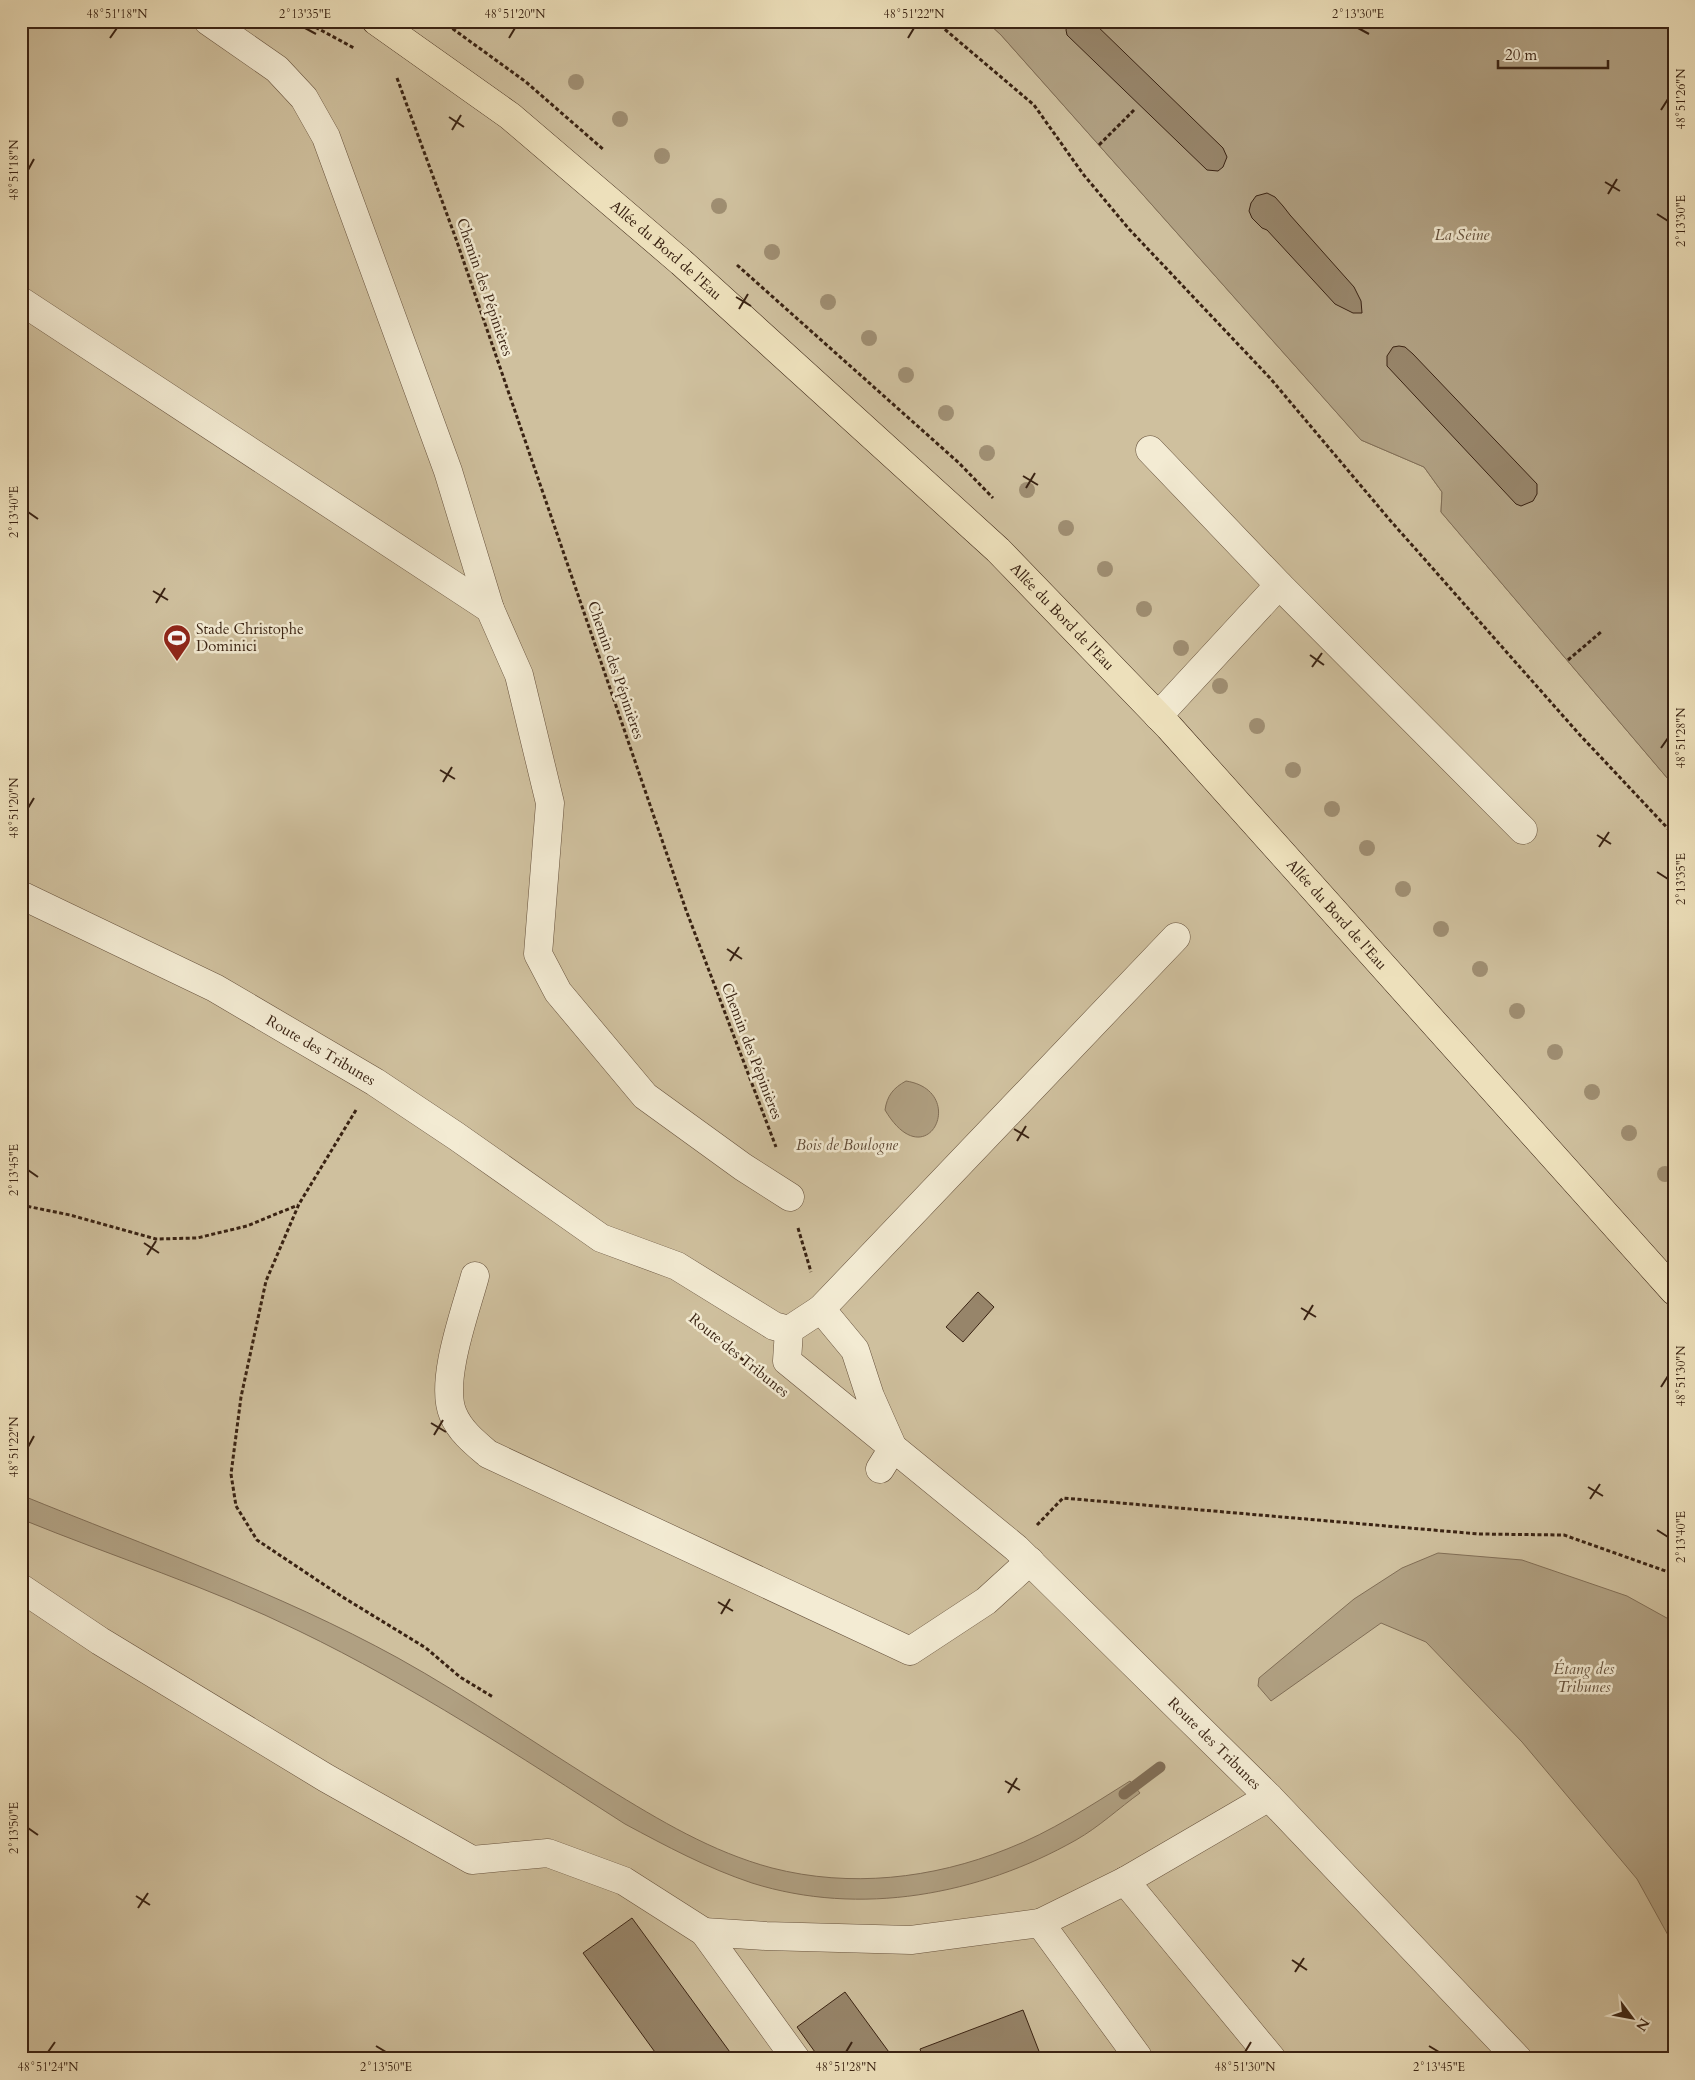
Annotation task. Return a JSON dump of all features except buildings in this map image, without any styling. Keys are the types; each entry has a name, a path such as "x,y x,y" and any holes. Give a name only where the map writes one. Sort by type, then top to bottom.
{"main road":[{"name":"Allée du Bord de l'Eau","path":"376,21 510,116 681,262 998,550 1158,716 1674,1291"}],"street":[{"path":"208,21 277,69 304,98 326,137 448,471 490,609 519,675 550,803 538,954 558,992 646,1096 743,1167 790,1197"},
{"path":"21,301 490,609"},
{"path":"1150,450 1279,585 1522,830"},
{"path":"1158,716 1279,585"},
{"name":"Route des Tribunes","path":"21,894 215,988 374,1082 601,1238 677,1266 774,1326 789,1330 787,1362 887,1459 1023,1555 1269,1797 1518,2059"},
{"path":"789,1330 821,1309 1176,937"},
{"path":"475,1276 454,1353 449,1393 453,1414 467,1436 488,1454 910,1651 986,1602 1023,1555"},
{"name":"Route des Tribunes","path":"821,1309 855,1350 887,1459"},
{"path":"21,1588 100,1640 318,1773 472,1860 548,1853 624,1882 704,1932 796,2059"},
{"path":"704,1932 766,1936 911,1940 1040,1923 1125,1882 1269,1797"},
{"path":"1125,1882 1272,2059"},
{"path":"1040,1923 1137,2058"}],"path":[{"path":"304,21 360,51"},
{"path":"935,21 1034,105 1083,174 1130,229 1270,378 1396,526 1573,726 1674,835"},
{"name":"Chemin des Pépinières","path":"401,40 394,70 456,239 686,910 778,1153 821,1309"},
{"path":"1099,145 1135,109"},
{"path":"1568,660 1601,632"},
{"path":"374,1082 299,1204 266,1282 241,1397 231,1474 236,1506 257,1540 341,1596 426,1648 460,1676 493,1696"},
{"path":"21,1204 156,1238 197,1238 247,1226 299,1204"},
{"name":"Route des Tribunes","path":"684,1310 759,1373"},
{"path":"1023,1555 1063,1498 1479,1534 1564,1535 1674,1574"}],"green space":[{"name":"Bois de Boulogne","path":"21,21 986,21 1001,35 1361,440 1424,467 1442,492 1441,512 1674,786 1674,2059 21,2059"}],"water":[{"name":"La Seine","path":"986,21 1674,21 1674,786 1441,512 1442,492 1424,467 1361,440 1001,35"},
{"path":"906,1081 925,1088 936,1100 939,1113 935,1126 927,1135 915,1137 901,1130 885,1110 891,1093"},
{"path":"21,1495 212,1571 353,1634 451,1689 646,1812 707,1844 772,1868 831,1878 861,1879 891,1877 950,1867 1007,1849 1039,1835 1130,1781 1140,1793 1076,1840 1039,1859 1000,1875 959,1887 918,1895 876,1899 835,1898 793,1893 752,1883 703,1864 625,1824 424,1698 299,1631 231,1600 21,1519"},
{"name":"Étang des Tribunes","path":"1438,1553 1522,1560 1627,1596 1674,1622 1674,1946 1637,1879 1522,1742 1426,1642 1381,1623 1271,1701 1258,1686 1259,1678 1354,1599 1402,1568"}],"waterway":[{"path":"1124,1794 1160,1767"}],"place":[{"name":"Stade Christophe Dominici","path":"177,662"}]}
